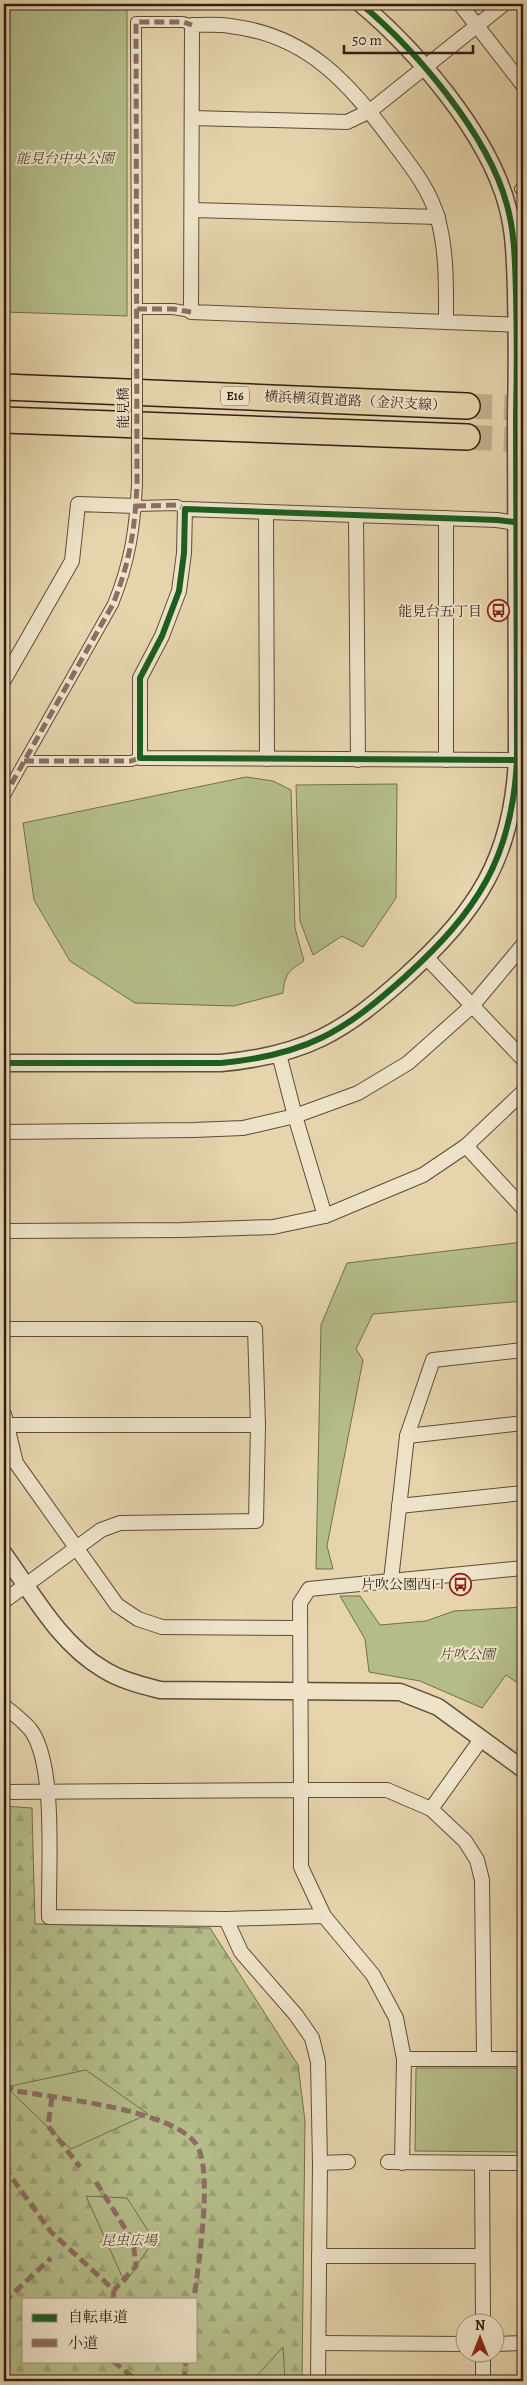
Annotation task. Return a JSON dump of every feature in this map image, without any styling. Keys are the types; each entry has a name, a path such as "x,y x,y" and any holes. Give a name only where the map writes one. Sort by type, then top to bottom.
{"highway":[{"name":"横浜横須賀道路（金沢支線）","path":"4,387 301,398 467,401"},
{"path":"4,420 466,437"}],"street":[{"path":"4,1063 221,1062 251,1060 279,1054 310,1044 340,1029 371,1008 453,930 476,901 494,865 508,829 520,760 520,325 514,241 507,204 491,162 474,132 425,68 391,28 361,4"},
{"path":"460,4 523,85"},
{"path":"192,118 346,122 370,111 504,4"},
{"name":"能見橋","path":"4,797 114,604 125,574 132,541 137,484 136,22 183,22 192,25"},
{"path":"191,312 192,25 230,25 264,32 295,44 327,66 370,111 423,182 438,218 446,263 446,321"},
{"path":"192,210 438,218"},
{"path":"137,309 173,309 191,312 520,325"},
{"path":"4,680 72,561 78,504 176,505 185,509 497,520 520,523"},
{"path":"140,758 140,678 162,636 179,590 184,553 185,509"},
{"path":"266,512 267,759"},
{"path":"356,515 358,760"},
{"path":"446,518 446,760"},
{"path":"24,761 131,761 140,758 520,760"},
{"path":"4,1132 243,1128 295,1116 358,1093 400,1068 472,1006 523,944"},
{"path":"426,957 523,1059"},
{"path":"279,1054 295,1116 325,1216"},
{"path":"4,1231 182,1230 272,1227 325,1216 423,1175 466,1146 523,1092"},
{"path":"466,1146 523,1208"},
{"path":"4,1329 256,1329 258,1424 256,1522 120,1523 101,1530 4,1602"},
{"path":"391,1580 407,1436 433,1360 523,1350"},
{"path":"258,1424 5,1420 16,1463 45,1506 77,1547 116,1605 138,1619 162,1628 298,1628"},
{"path":"407,1436 523,1423"},
{"path":"399,1506 523,1493"},
{"path":"4,1554 64,1638 103,1670 129,1681 160,1690 400,1692 438,1707 523,1769"},
{"path":"402,2163 404,2059 396,2018 373,1976 324,1916 301,1867 298,1628 300,1603 309,1589 523,1568"},
{"path":"4,1706 31,1730 44,1758 48,1791 49,1917 226,1919 324,1916"},
{"path":"431,1809 482,1738"},
{"path":"4,1792 387,1790 431,1809 465,1841 477,1860 482,1880 484,2057"},
{"path":"226,1919 241,1952 296,2015 312,2038 318,2062 320,2163 318,2381"},
{"path":"404,2059 484,2057 523,2059"},
{"path":"320,2163 348,2162"},
{"path":"388,2162 523,2163"},
{"path":"482,2163 483,2312"},
{"path":"319,2256 482,2256"},
{"path":"318,2343 454,2344"},
{"path":"504,2344 523,2343"},
{"path":"483,2362 483,2381"}],"green space":[{"name":"能見台中央公園","path":"4,4 127,4 127,316 4,312"},
{"path":"246,777 273,781 291,790 295,928 304,961 288,974 283,993 234,1006 135,1003 70,961 34,900 23,823"},
{"path":"397,784 396,898 363,947 342,936 313,955 300,921 296,785"},
{"path":"523,1242 523,1301 373,1314 356,1349 363,1360 327,1546 333,1569 316,1569 321,1325 347,1263"},
{"name":"片吹公園","path":"340,1596 360,1596 380,1625 426,1621 454,1611 523,1607 523,1687 506,1675 482,1708 420,1681 369,1672 365,1639"},
{"path":"4,1806 32,1808 35,1924 210,1928 298,2065 305,2121 302,2381 4,2381"},
{"path":"416,2068 523,2068 523,2152 415,2151"},
{"path":"86,2070 148,2114 71,2149 6,2087"},
{"name":"昆虫広場","path":"86,2196 127,2198 154,2240 125,2283"},
{"path":"283,2347 285,2381 252,2381"}],"tunnel":[{"path":"467,406 523,408"},
{"path":"467,437 523,440"}],"marked path":[{"path":"4,797 113,604 128,559 135,515 137,484 136,22 183,22 192,25"},
{"path":"137,309 173,309 191,312"},
{"path":"136,506 177,505 185,509"},
{"path":"24,761 131,761 140,758"},
{"path":"4,2085 16,2091 113,2107 140,2114 164,2122 183,2132 196,2144 204,2174 204,2196 194,2298"},
{"path":"52,2097 48,2126 80,2167"},
{"path":"4,2167 51,2232 114,2290 113,2298"},
{"path":"96,2182 133,2241 136,2266 114,2290"},
{"path":"4,2302 51,2258"},
{"path":"114,2362 137,2381"},
{"path":"184,2381 186,2362"}],"cycle path":[{"path":"4,1063 221,1063 277,1054 322,1038 343,1026 384,995 453,929 486,881 508,826 514,795 517,760 517,324 512,227 498,178 467,122 426,69 361,4"},
{"path":"517,760 140,758 140,678 162,636 179,591 184,553 185,509 497,520 523,523"}],"place":[{"name":"能見台五丁目","path":"498,611"},
{"name":"片吹公園西口","path":"461,1584"}]}
